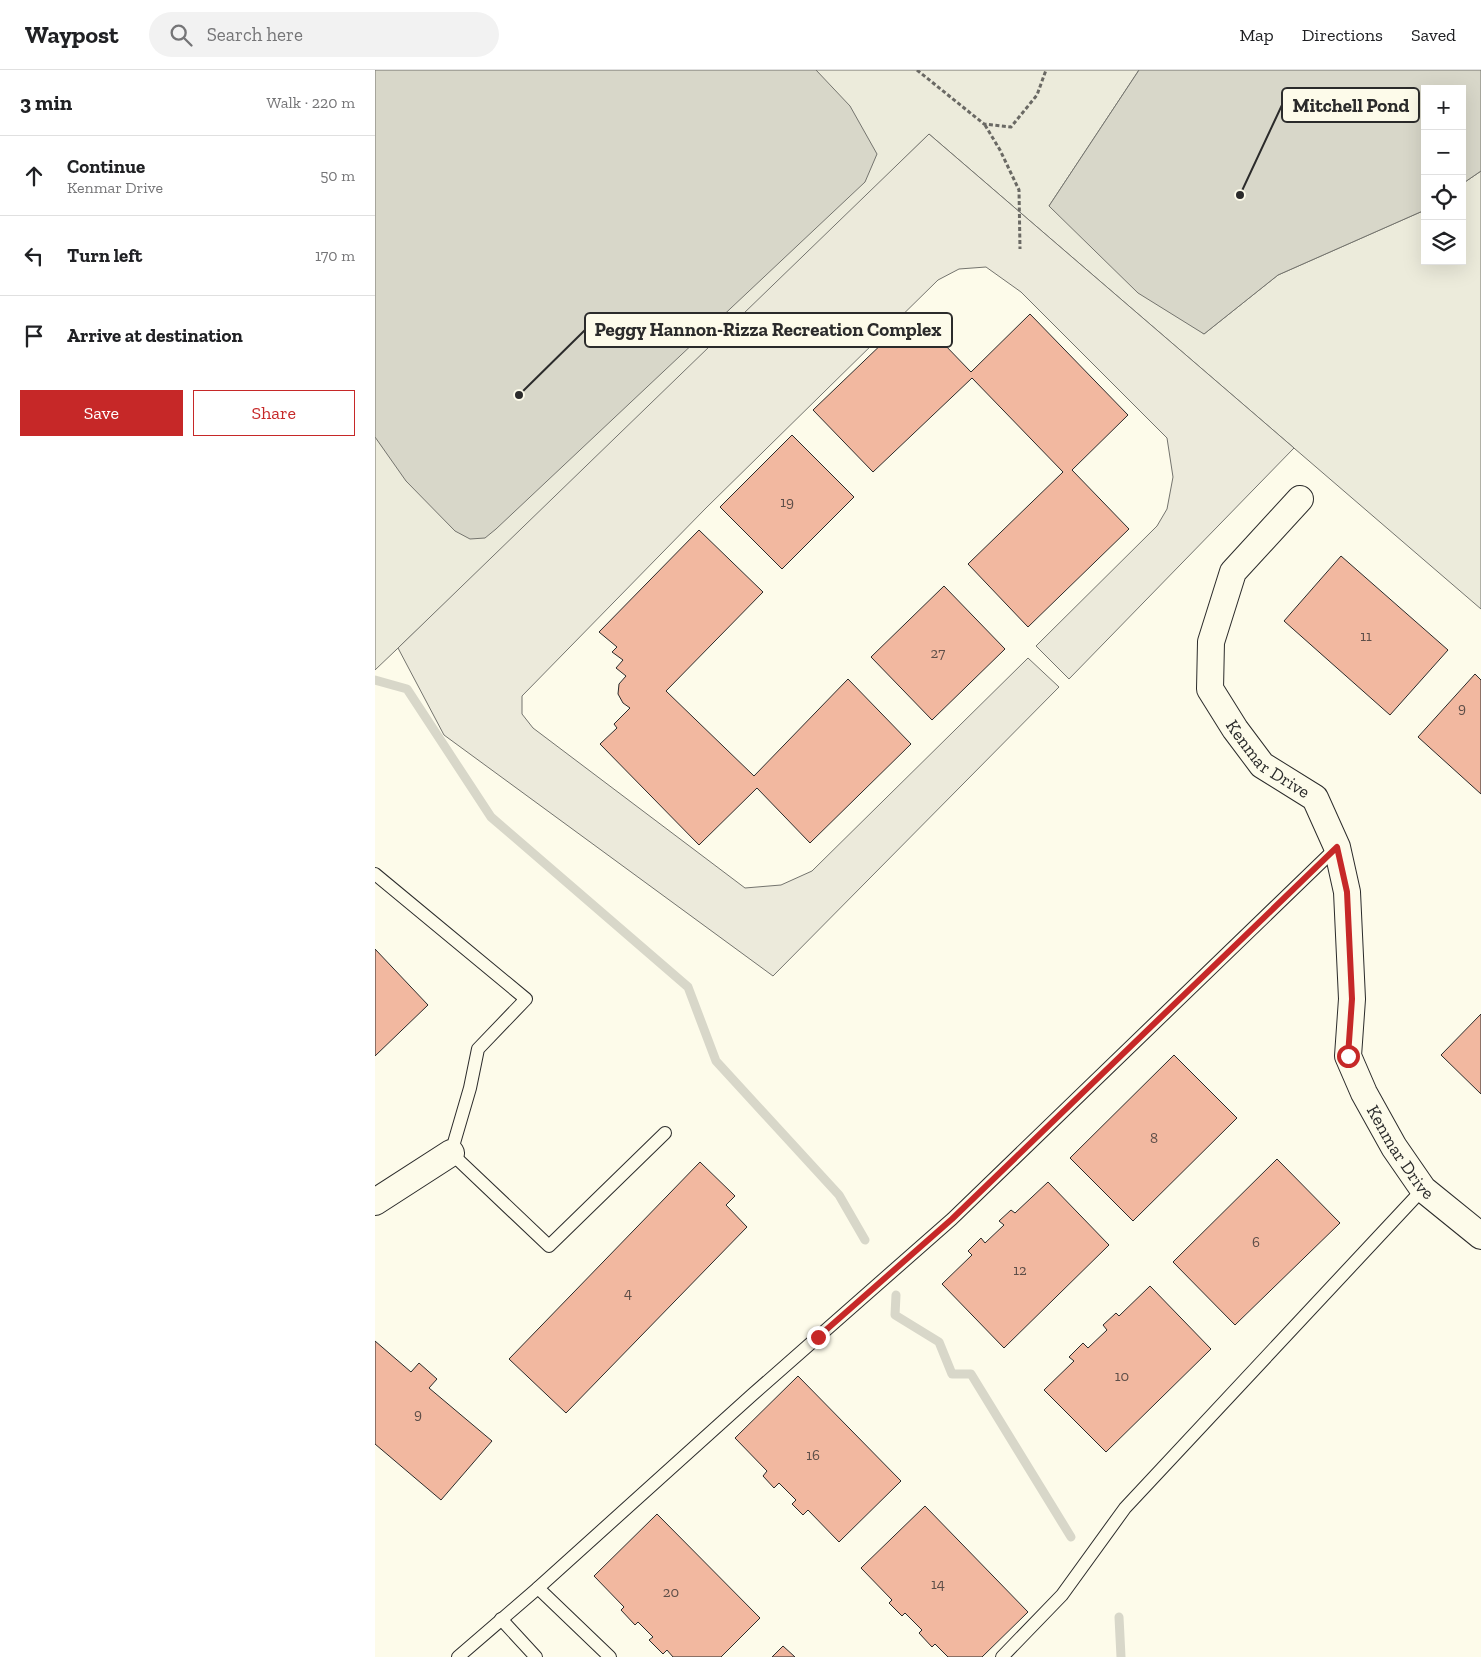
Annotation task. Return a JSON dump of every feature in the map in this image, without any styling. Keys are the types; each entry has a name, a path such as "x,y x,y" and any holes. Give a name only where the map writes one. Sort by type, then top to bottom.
{"street":[{"name":"Kenmar Drive","path":"1300,499 1233,572 1211,642 1210,689 1235,730 1262,766 1315,798 1337,847 1347,892 1352,999 1348,1056 1364,1093 1394,1147 1423,1189 1481,1236"},
{"path":"375,1202 451,1153"}],"lane":[{"path":"458,1657 538,1588 759,1388 952,1219 1337,847"},
{"path":"375,874 526,998 478,1048 451,1153 549,1246 665,1133"},
{"path":"1002,1657 1062,1595 1125,1508 1423,1189"},
{"path":"538,1588 610,1657"},
{"path":"501,1619 536,1657"}],"path":[{"path":"917,70 985,124 1000,150 1019,190 1020,249"},
{"path":"985,124 1011,127 1037,95 1046,70"}],"shaded area":[{"path":"375,70 1139,70 1049,206 1204,334 1278,275 1421,212 1421,265 1466,265 1466,181 1481,171 1481,609 929,134 719,342 375,670"},
{"path":"375,70 816,70 850,106 877,154 865,182 496,529 485,538 470,539 455,531 406,481 375,437"},
{"path":"1139,70 1481,70 1481,171 1466,181 1466,85 1421,85 1421,212 1278,275 1204,334 1138,293 1049,206"},
{"path":"929,134 1294,448 1069,679 1036,646 1157,526 1167,509 1173,477 1167,438 1021,292 986,267 959,269 938,280 706,508 522,696 522,714 533,728 745,888 781,885 812,871 1028,658 1059,687 773,976 444,735 398,648"}],"building":[{"path":"914,313 971,372 1030,314 1128,415 1072,470 1129,529 1028,627 968,564 1063,472 972,378 873,472 813,410"},
{"path":"792,435 854,497 782,569 720,507"},
{"path":"699,530 763,592 666,691 754,776 848,679 911,744 810,843 757,788 699,845 600,744 617,728 614,724 630,708 623,703 618,694 619,684 626,676 616,668 623,660 612,652 617,647 599,632"},
{"path":"1341,556 1448,650 1390,715 1284,621"},
{"path":"944,586 1005,649 932,720 871,657"},
{"path":"1475,674 1481,680 1481,794 1418,737"},
{"path":"375,949 428,1005 375,1056"},
{"path":"1481,1014 1481,1094 1441,1055"},
{"path":"1174,1055 1237,1118 1133,1221 1070,1158"},
{"path":"1277,1159 1340,1223 1235,1325 1173,1262"},
{"path":"700,1162 735,1196 726,1205 747,1227 566,1413 509,1359"},
{"path":"1048,1182 1109,1245 1004,1348 942,1284 972,1255 968,1251 981,1238 985,1243 1004,1225 999,1221 1011,1210 1015,1213"},
{"path":"1150,1286 1211,1349 1106,1452 1044,1390 1074,1361 1069,1357 1083,1343 1088,1348 1107,1330 1103,1325 1116,1313 1119,1316"},
{"path":"375,1341 411,1372 419,1363 437,1379 429,1388 492,1441 441,1500 375,1444"},
{"path":"798,1376 901,1481 839,1542 808,1510 803,1515 792,1504 796,1500 779,1483 774,1488 763,1476 767,1471 735,1438"},
{"path":"925,1506 1028,1612 982,1657 948,1657 935,1644 932,1647 919,1633 922,1630 905,1613 902,1616 889,1603 892,1600 861,1568"},
{"path":"657,1514 760,1618 721,1657 673,1657 667,1650 663,1654 649,1640 653,1637 638,1622 635,1625 621,1610 624,1607 594,1576"},
{"path":"783,1646 795,1657 772,1657"}],"waterway":[{"path":"375,680 407,689 491,817 688,987 716,1061 839,1195 865,1240"},
{"path":"896,1295 895,1315 939,1342 952,1374 971,1374 1071,1537"},
{"path":"1119,1617 1121,1657"}],"place":[{"name":"Mitchell Pond","path":"1240,195"},
{"name":"Peggy Hannon-Rizza Recreation Complex","path":"519,395"}],"route":[{"path":"818,1337 952,1219 1337,847 1347,892 1352,999 1348,1056"}]}
